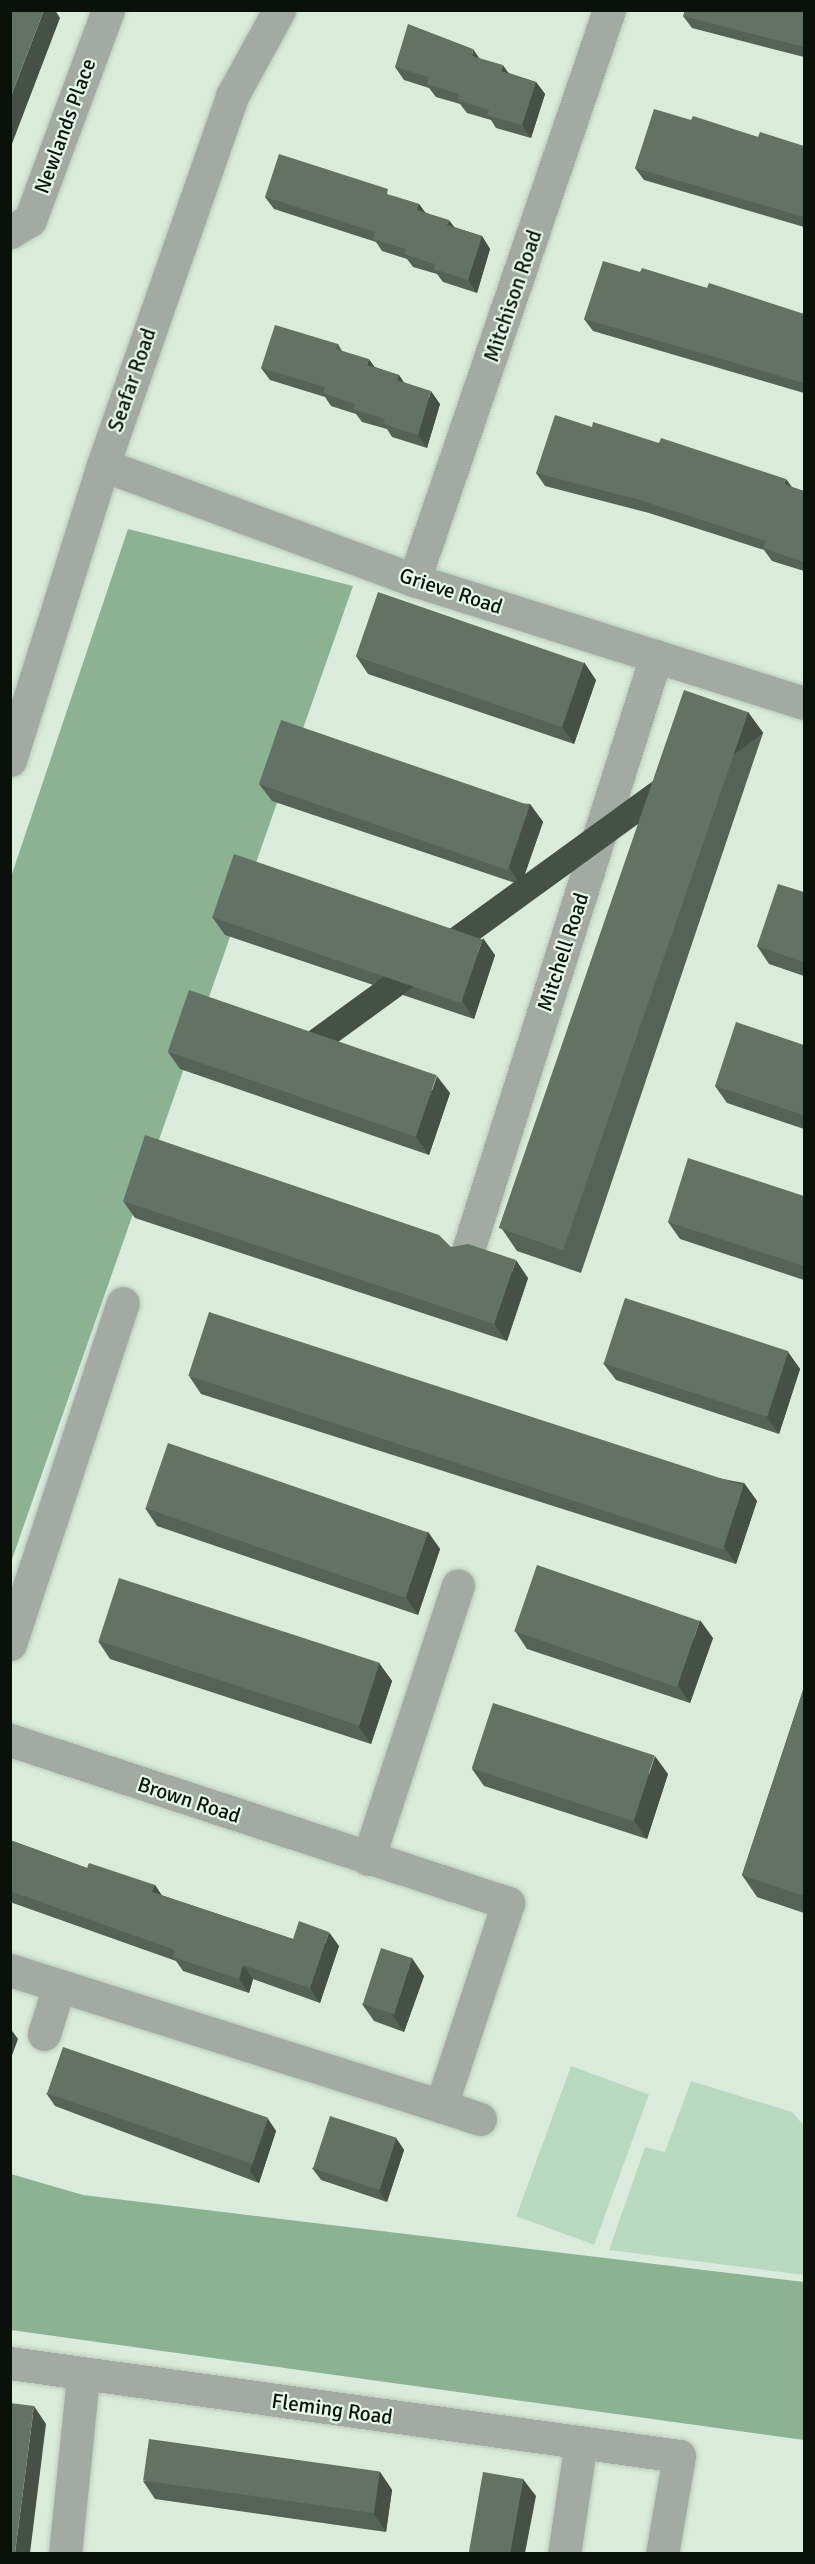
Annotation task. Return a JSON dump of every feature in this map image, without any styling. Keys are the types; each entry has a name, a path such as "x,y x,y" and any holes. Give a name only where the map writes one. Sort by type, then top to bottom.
{"street":[{"name":"Newlands Place","path":"10,232 30,220 108,10"},
{"name":"Seafar Road","path":"10,760 103,465 232,96 279,10"},
{"name":"Mitchison Road","path":"414,580 609,10"},
{"name":"Grieve Road","path":"103,465 414,580 804,703"},
{"name":"Mitchell Road","path":"469,1247 656,656"},
{"path":"10,1644 123,1303"},
{"path":"368,1859 458,1585"},
{"name":"Brown Road","path":"10,1740 508,1903 441,2106"},
{"path":"10,1970 480,2119"},
{"path":"44,2034 59,1986"},
{"name":"Fleming Road","path":"10,2363 83,2376 679,2456 662,2553"},
{"path":"65,2553 83,2376"},
{"path":"564,2553 581,2442"}],"shaded area":[{"path":"128,529 353,586 11,1562 11,877"},
{"path":"571,2066 649,2094 594,2245 516,2216"},
{"path":"691,2081 792,2112 804,2126 804,2275 609,2250 645,2147 665,2152"},
{"path":"11,2174 83,2195 804,2282 804,2440 11,2330"}],"building":[{"path":"10,10 44,10 10,99"},
{"path":"685,10 804,10 804,47 683,16"},
{"path":"408,24 473,49 472,56 503,65 501,71 536,82 522,125 487,115 489,110 458,100 459,94 427,84 429,77 395,67"},
{"path":"654,109 691,120 693,116 758,137 760,132 804,146 804,217 635,168"},
{"path":"279,154 388,189 387,194 419,204 417,210 449,220 447,225 482,236 468,280 434,269 435,264 404,254 406,249 373,239 375,232 265,197"},
{"path":"603,261 640,272 642,268 707,288 709,283 804,314 804,383 584,319"},
{"path":"275,325 338,344 336,349 369,359 367,365 399,375 397,380 431,391 418,435 383,424 385,419 353,409 355,404 323,393 325,387 261,368"},
{"path":"555,415 592,427 593,422 659,443 661,438 786,479 784,484 804,491 804,562 763,548 766,541 640,500 536,473"},
{"path":"378,592 584,663 562,727 356,656"},
{"path":"684,690 748,712 563,1250 499,1228"},
{"path":"281,720 530,806 508,870 259,784"},
{"path":"234,854 483,940 461,1003 212,917"},
{"path":"778,884 804,892 804,962 757,946"},
{"path":"189,990 437,1075 416,1137 168,1051"},
{"path":"736,1022 804,1045 804,1115 715,1086"},
{"path":"145,1135 439,1235 451,1247 468,1244 516,1260 494,1324 123,1201"},
{"path":"688,1158 804,1196 804,1266 668,1222"},
{"path":"625,1298 789,1351 767,1417 604,1364"},
{"path":"209,1312 743,1486 723,1549 188,1376"},
{"path":"168,1443 428,1533 406,1598 146,1508"},
{"path":"537,1565 700,1621 677,1687 514,1631"},
{"path":"119,1578 380,1663 359,1725 99,1641"},
{"path":"804,1687 804,1896 742,1875"},
{"path":"493,1703 655,1756 633,1821 472,1769"},
{"path":"10,1840 87,1868 89,1863 155,1885 152,1892 293,1939 299,1921 329,1932 310,1988 243,1965 239,1979 173,1957 175,1950 10,1891"},
{"path":"381,1948 412,1958 394,2014 363,2004"},
{"path":"63,2047 268,2118 252,2164 47,2093"},
{"path":"330,2116 397,2138 380,2190 313,2168"},
{"path":"10,2403 34,2406 15,2553 10,2553"},
{"path":"149,2439 380,2471 374,2513 143,2481"},
{"path":"483,2472 523,2479 510,2554 469,2553"}]}
